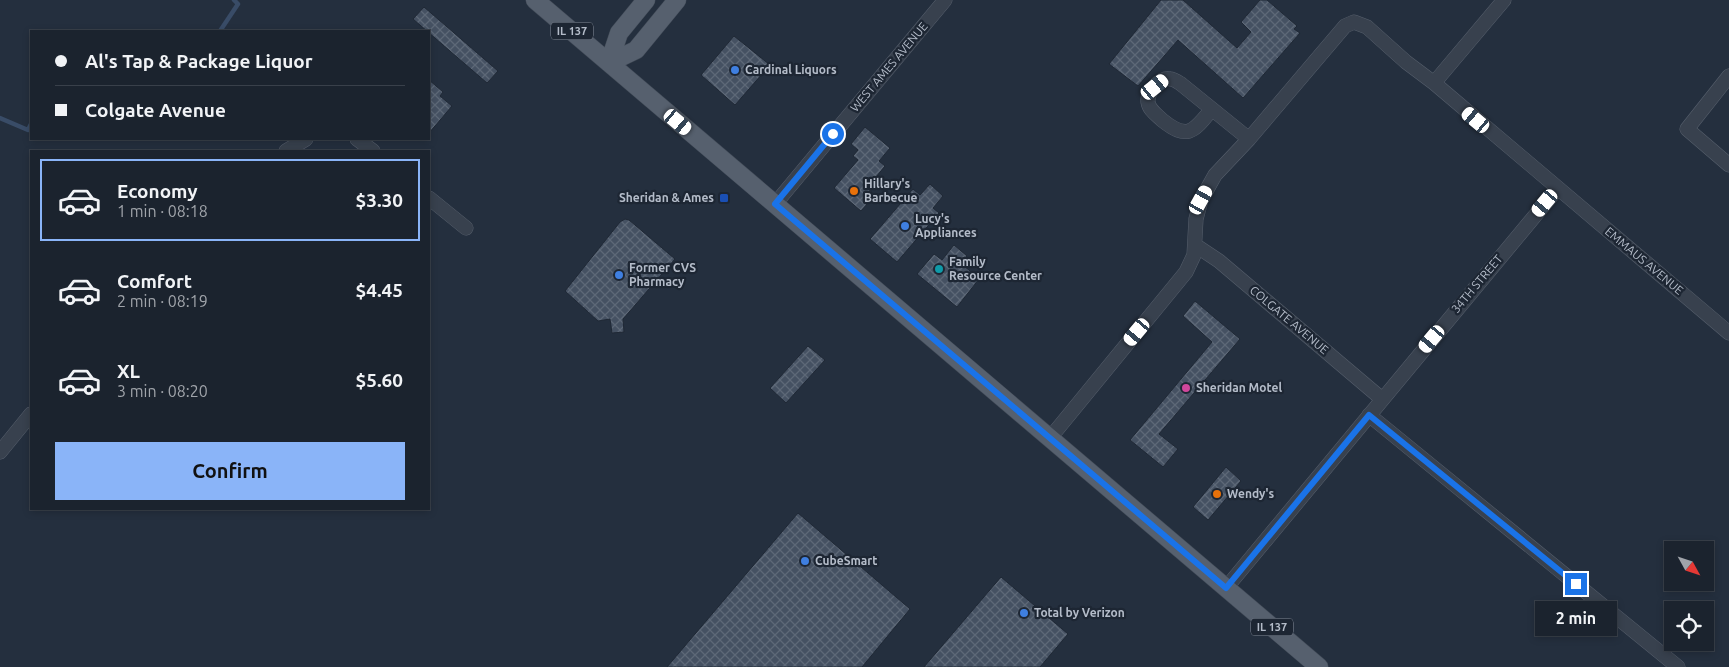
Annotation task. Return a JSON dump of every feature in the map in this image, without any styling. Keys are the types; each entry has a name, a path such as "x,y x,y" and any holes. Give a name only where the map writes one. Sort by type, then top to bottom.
{"main road":[{"name":"IL 137","path":"535,0 1319,667"},
{"path":"610,63 619,33 646,0"},
{"path":"610,63 636,50 677,0"}],"street":[{"name":"WEST AMES AVENUE","path":"775,204 945,0"},
{"path":"1434,83 1504,0"},
{"name":"EMMAUS AVENUE","path":"1050,438 1186,272 1194,255 1196,219 1201,200 1215,175 1249,139 1345,26 1354,22 1367,27 1729,334"},
{"path":"1729,76 1687,128 1729,166"},
{"path":"1212,109 1196,128 1180,132 1155,114 1148,104 1148,97 1164,79 1171,78 1181,84 1212,109 1249,139"},
{"path":"288,150 304,140"},
{"path":"358,140 372,150"},
{"name":"34TH STREET","path":"1226,588 1558,188"},
{"path":"430,199 466,228"},
{"name":"COLGATE AVENUE","path":"1194,245 1219,261 1382,399"},
{"path":"0,452 30,415"},
{"path":"1369,415 1678,667"}],"building":[{"path":"1161,0 1183,0 1237,48 1251,32 1241,22 1260,0 1267,0 1297,26 1294,29 1300,33 1243,98 1178,40 1138,86 1109,64"},
{"path":"424,7 498,71 487,83 430,34 430,30 426,30 413,19"},
{"name":"Cardinal Liquors","path":"734,36 770,65 735,105 701,75"},
{"path":"430,81 443,92 440,96 452,106 430,132"},
{"path":"865,127 890,148 879,161 885,166 867,188 875,195 861,211 834,188 858,160 853,156 858,150 851,144"},
{"name":"Lucy's Appliances","path":"930,184 943,196 933,208 939,213 897,262 870,239 913,189 920,195"},
{"name":"Former CVS Pharmacy","path":"625,219 629,220 675,259 623,319 624,332 612,333 610,319 598,321 565,291 620,222"},
{"path":"954,245 967,256 961,263 979,279 957,307 917,274 934,254 942,260"},
{"name":"Sheridan Motel","path":"1195,301 1240,339 1159,434 1178,449 1163,467 1130,440 1212,342 1183,316"},
{"path":"808,346 825,360 786,403 770,388"},
{"name":"Wendy's","path":"1226,467 1241,481 1208,520 1193,507"},
{"name":"CubeSmart","path":"798,513 910,609 862,667 667,667"},
{"path":"1001,577 1068,634 1040,667 924,667"}],"waterway":[{"path":"221,30 238,4 234,0"},
{"path":"0,118 28,130 30,126"}],"place":[{"name":"Cardinal Liquors","path":"735,70"},
{"name":"Hillary's Barbecue","path":"854,191"},
{"name":"Sheridan & Ames","path":"724,198"},
{"name":"Lucy's Appliances","path":"905,226"},
{"name":"Family Resource Center","path":"939,269"},
{"name":"Former CVS Pharmacy","path":"619,275"},
{"name":"Sheridan Motel","path":"1186,388"},
{"name":"Wendy's","path":"1217,494"},
{"name":"CubeSmart","path":"805,561"},
{"name":"Total by Verizon","path":"1024,613"}],"route":[{"path":"833,134 775,204 1226,588 1369,415 1576,584"}]}
